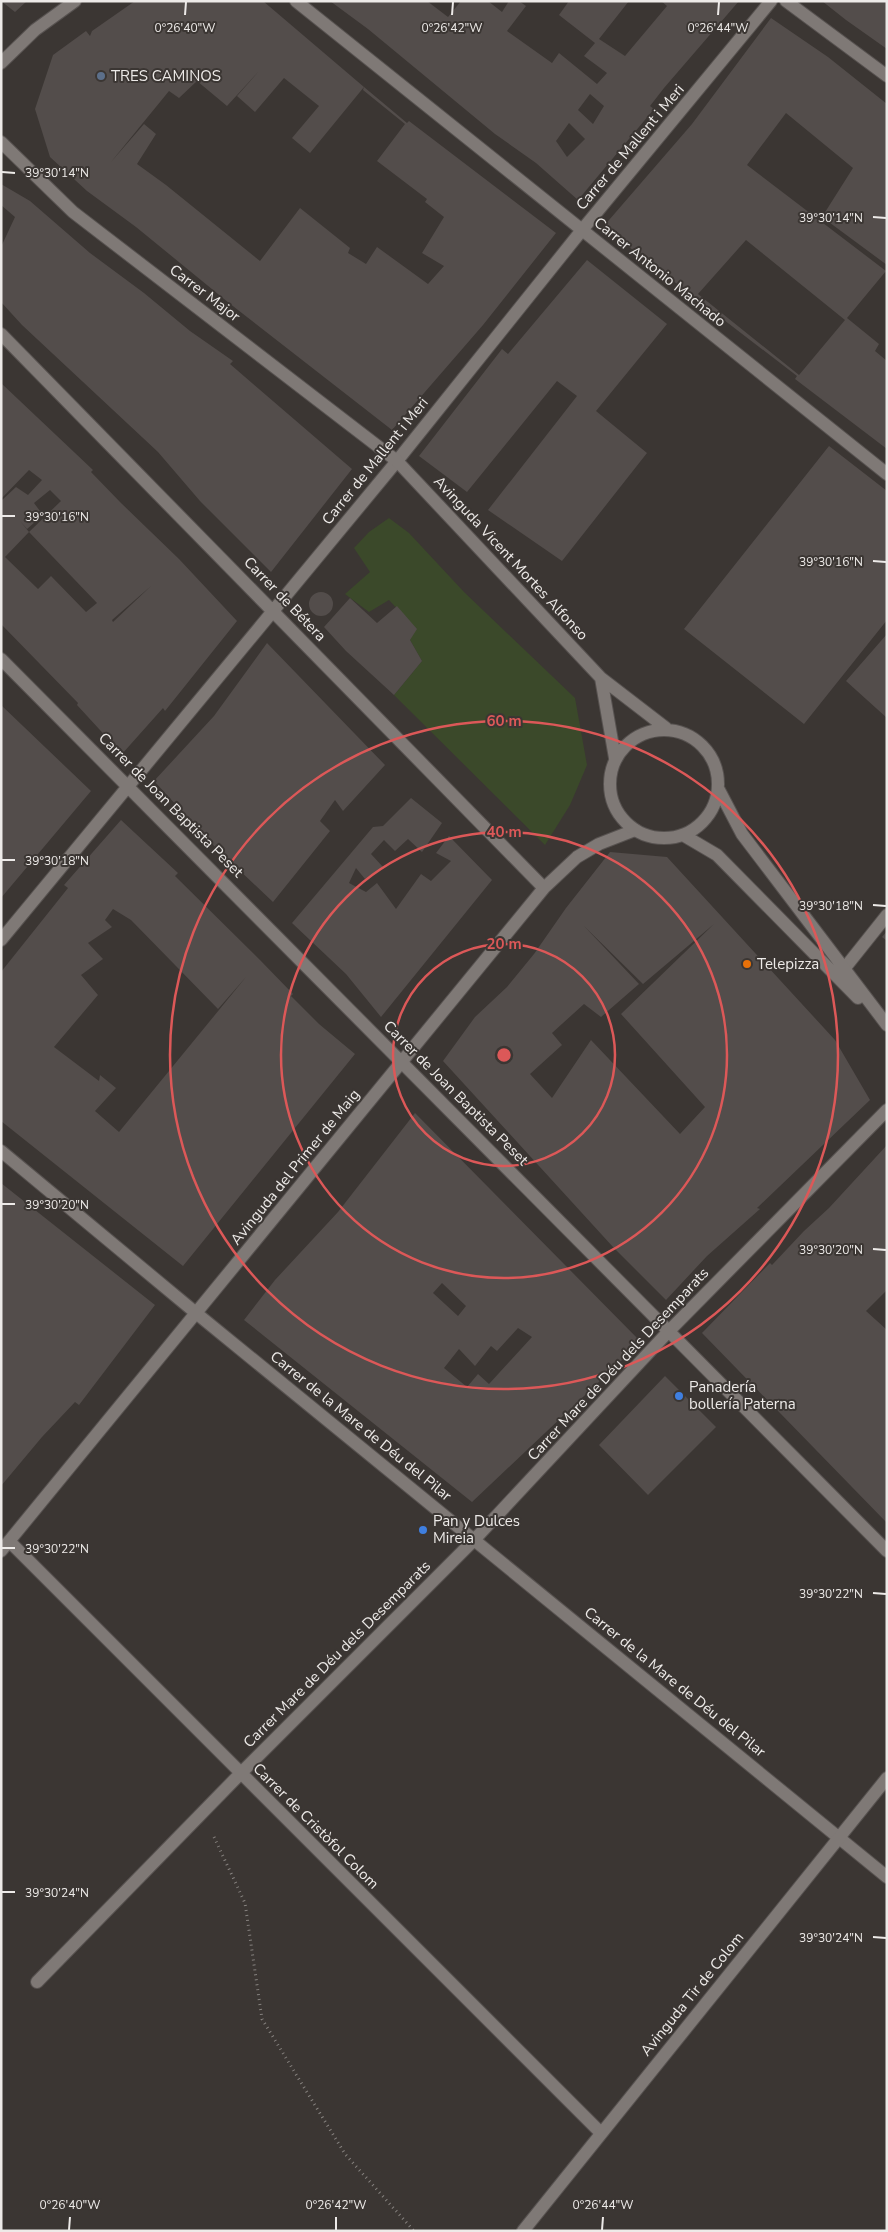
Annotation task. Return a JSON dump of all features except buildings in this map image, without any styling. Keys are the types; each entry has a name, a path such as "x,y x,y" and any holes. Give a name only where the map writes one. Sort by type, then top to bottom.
{"street":[{"path":"1,63 35,30 76,1"},
{"name":"Carrer Antonio Machado","path":"296,1 887,474"},
{"name":"Carrer de Mallent i Meri","path":"1,940 397,461 582,230 771,1"},
{"path":"786,1 887,76"},
{"name":"Carrer Major","path":"1,142 73,212 397,461"},
{"name":"Carrer de Bétera","path":"1,334 544,888"},
{"name":"Avinguda Vicent Mortes Alfonso","path":"397,461 601,678 666,728"},
{"name":"Carrer de Joan Baptista Peset","path":"1,659 887,1551"},
{"path":"601,678 615,758 609,784 616,810 635,830 658,838 683,835 708,818 719,790"},
{"path":"615,758 636,736 666,728 695,738 714,760 719,790 742,834 887,1026"},
{"name":"Avinguda del Primer de Maig","path":"5,1546 544,888 577,857 599,844 635,830"},
{"path":"683,835 717,854 887,1026"},
{"path":"844,969 887,915"},
{"name":"Carrer Mare de Déu dels Desemparats","path":"37,1982 240,1774 474,1540 668,1332 887,1110"},
{"name":"Carrer de la Mare de Déu del Pilar","path":"1,1151 196,1313 887,1877"},
{"name":"Carrer de Cristòfol Colom","path":"5,1546 240,1774 601,2132"},
{"name":"Avinguda Tir de Colom","path":"522,2231 887,1778"}],"path":[{"path":"203,1813 245,1903 262,2019 345,2154 414,2231"}],"green space":[{"path":"389,518 409,533 464,592 575,698 587,765 570,805 545,845 394,695 422,661 410,640 414,627 389,600 369,612 345,594 370,572 354,548 369,532"}],"place":[{"name":"TRES CAMINOS","path":"101,76"},
{"name":"Telepizza","path":"747,964"},
{"name":"Panadería bollería Paterna","path":"679,1396"},
{"name":"Pan y Dulces Mireia","path":"423,1530"}]}
